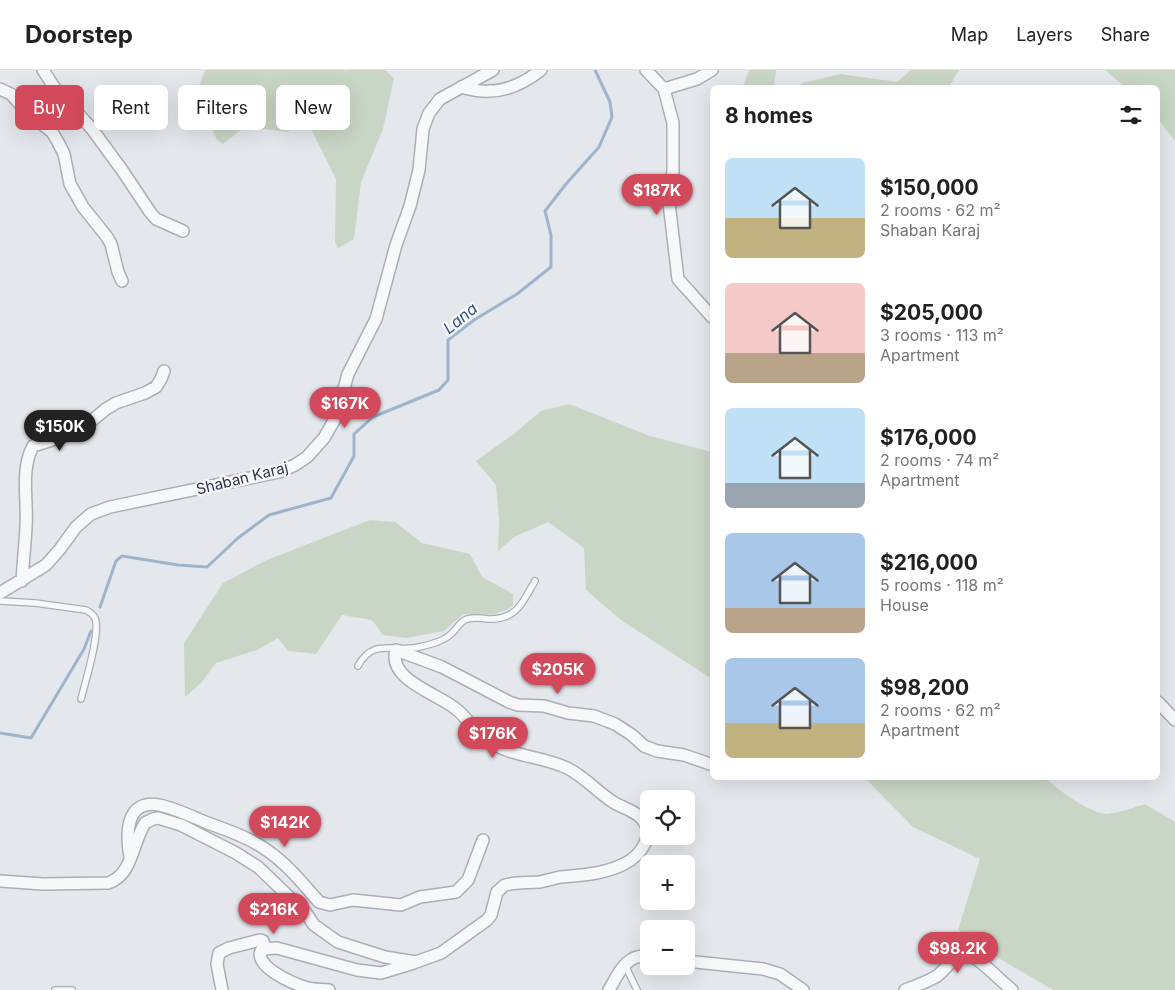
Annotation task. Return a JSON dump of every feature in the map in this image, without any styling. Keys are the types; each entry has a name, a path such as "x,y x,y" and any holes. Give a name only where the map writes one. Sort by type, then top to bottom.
{"street":[{"path":"43,70 54,87 92,129 156,219 183,231"},
{"name":"Shaban Karaj","path":"0,593 46,565 76,527 91,514 110,507 279,472 296,465 318,447 336,417 348,374 376,319 419,170 423,129 429,113 440,99 493,70"},
{"path":"461,87 489,91 508,88 532,77 541,70"},
{"path":"646,70 664,89 672,123 672,171 669,203 678,279 710,315"},
{"path":"664,89 697,79 712,70"},
{"path":"0,89 11,94 27,112 52,132 64,154 70,184 83,207 111,244 122,281"},
{"path":"22,581 26,525 26,465 28,455 33,446 78,432 116,403 156,387 164,371"},
{"path":"329,990 305,989 264,965 259,959 259,953 265,948 277,948 357,970 381,972 416,962 440,953 484,924 491,915 497,892 505,885 606,872 634,858 645,844 648,830 647,824 635,812 613,802 568,768 506,750 487,741 450,703 430,694 408,679 399,670 395,662 394,655 396,650 442,667 509,702 518,705 544,706 568,713 594,716 615,724 632,735 644,746 657,751 684,755 710,764"},
{"path":"1160,704 1175,720"},
{"path":"130,858 127,836 130,820 143,806 160,805 244,837 266,850 286,865 319,902 337,904 353,900 401,905 420,897 456,892 468,880 483,840"},
{"path":"0,881 35,884 108,883 114,881 124,873 143,827 149,821 158,818 181,825 258,867 306,913 314,925 338,942 385,957 416,962"},
{"path":"222,990 217,964 219,953 229,948 260,940 263,941 265,948"},
{"path":"905,990 936,977 956,958 964,955 976,958 1012,990"},
{"path":"609,990 625,965 633,957 640,957"},
{"path":"695,962 763,969 780,974 802,990"}],"lane":[{"path":"358,666 363,657 371,650 382,647 396,650 418,648 441,640 451,634 465,620 504,618 513,614 521,606 535,581"},
{"path":"0,601 35,603 86,610 92,613 96,624 92,659 80,699"},
{"path":"625,965 637,990"},
{"path":"55,990 72,990"}],"green space":[{"path":"205,70 385,70 394,78 383,129 361,182 354,239 338,248 335,242 336,179 312,130 350,130 350,85 276,85 276,130 291,130 286,132 266,129 266,85 200,85"},
{"path":"749,70 776,70 774,85 744,85"},
{"path":"911,70 959,70 950,85 800,85 840,74 897,82"},
{"path":"1105,70 1175,70 1175,141 1160,122 1160,85 1123,85"},
{"path":"212,130 241,130 223,144 217,140"},
{"path":"569,404 650,436 710,451 710,678 621,620 586,590 584,548 548,522 514,537 498,551 499,520 496,485 476,461 515,433 541,411"},
{"path":"370,520 395,522 422,543 470,554 482,577 513,594 513,606 495,614 463,614 444,631 406,638 383,635 372,620 342,615 316,654 288,651 278,638 257,650 216,663 201,683 185,697 184,643 223,583 267,560"},
{"path":"867,780 1048,780 1074,800 1099,813 1114,813 1145,804 1175,822 1175,990 1053,990 995,956 958,930 980,859 913,827"}],"waterway":[{"name":"Lana","path":"100,607 116,561 122,556 178,565 207,567 238,538 269,515 331,498 354,456 354,434 373,417 439,390 448,380 448,340 474,320 517,294 551,267 551,235 545,211 599,147 612,117 610,102 595,70"},
{"path":"0,733 31,738 84,649 91,631"}]}
